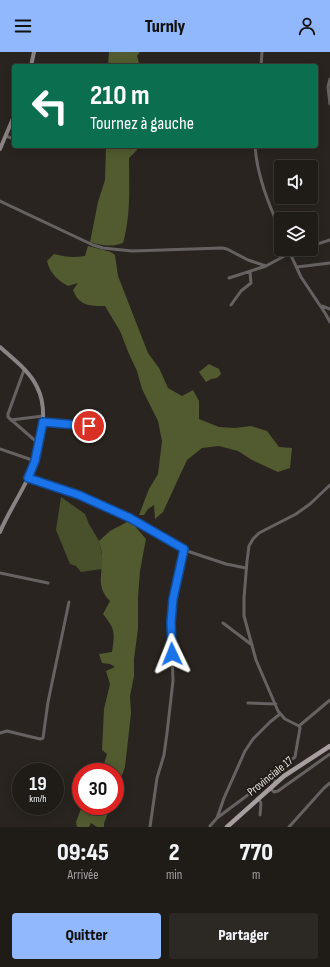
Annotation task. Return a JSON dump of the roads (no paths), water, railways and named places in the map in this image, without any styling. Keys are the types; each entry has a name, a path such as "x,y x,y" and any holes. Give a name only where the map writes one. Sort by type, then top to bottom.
{"main road":[{"name":"Provinciale 17","path":"227,827 276,783 330,746"}],"street":[{"path":"31,64 34,52"},
{"path":"261,64 262,52"},
{"path":"330,79 328,87 330,104"},
{"path":"0,149 12,124"},
{"path":"6,136 12,138"},
{"path":"255,148 260,176 274,213"},
{"path":"0,201 93,245 104,248 132,251 222,248 248,260 266,266"},
{"path":"318,244 330,240"},
{"path":"230,278 266,266 284,256"},
{"path":"291,256 296,267 330,322"},
{"path":"296,267 330,263"},
{"path":"230,305 241,291 251,283 250,272"},
{"path":"321,306 330,309"},
{"path":"0,347 24,370 37,386 42,398 43,416 35,461 28,478 0,532"},
{"path":"24,370 8,414 10,420 39,444"},
{"path":"10,420 43,416"},
{"path":"43,422 94,427"},
{"path":"0,449 35,461"},
{"path":"28,478 79,495 130,518 184,549 226,564 246,568"},
{"path":"299,726 285,719 280,714 256,660 244,616 246,568 249,546 262,530 304,508 330,485"},
{"path":"150,827 157,778 164,755 167,734 173,681 173,599 184,549"},
{"path":"0,573 48,583"},
{"path":"0,733 7,731 40,740 43,738 48,702 70,602"},
{"path":"223,623 252,645"},
{"path":"299,726 330,700"},
{"path":"248,703 276,704"},
{"path":"217,818 245,750 253,739 280,714"},
{"path":"210,826 217,818 295,757 300,731 299,726"},
{"path":"270,788 276,792 330,754"},
{"path":"302,764 308,769"},
{"path":"271,775 276,783"},
{"path":"288,827 330,783"},
{"path":"258,798 261,802 260,815"}]}
